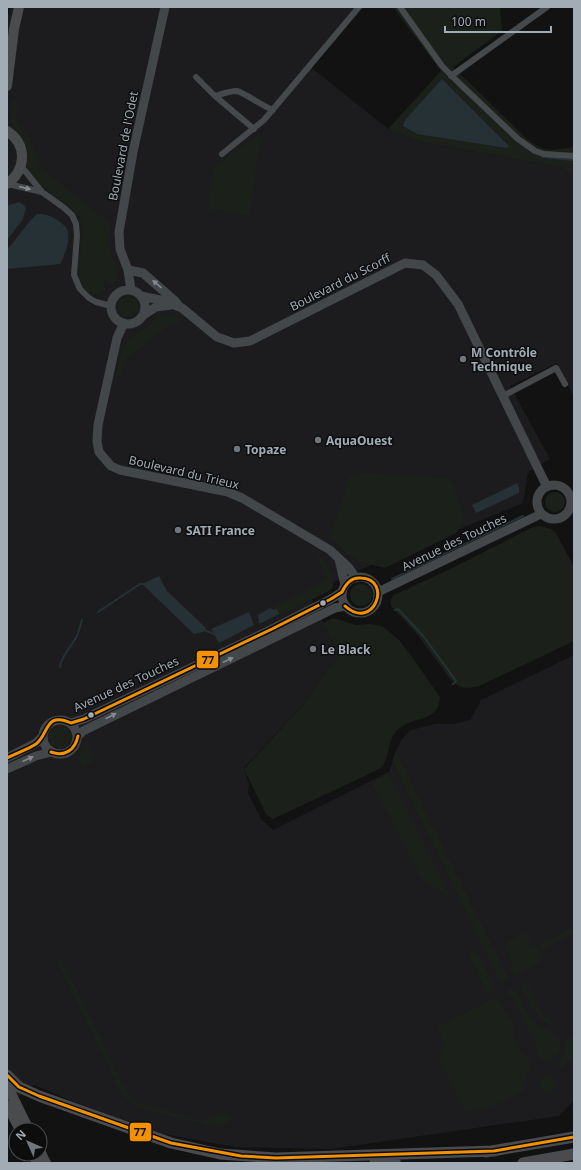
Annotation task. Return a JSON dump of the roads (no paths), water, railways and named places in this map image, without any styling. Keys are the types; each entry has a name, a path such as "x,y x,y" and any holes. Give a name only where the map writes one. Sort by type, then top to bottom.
{"highway":[{"path":"7,1075 19,1087 27,1092 171,1143 220,1154 276,1158 494,1151"},
{"path":"375,1163 494,1151 574,1137"},
{"path":"523,1163 574,1154"}],"main road":[{"path":"7,55 19,7"},
{"path":"7,86 14,29"},
{"path":"7,131 19,144 22,157 21,166 14,179 7,184"},
{"path":"7,1085 25,1122"},
{"path":"7,1102 16,1122"},
{"path":"7,1105 16,1122"}],"street":[{"name":"Boulevard de l'Odet","path":"131,290 128,270 120,249 119,232 133,152 165,7"},
{"path":"222,154 264,120 359,7"},
{"path":"400,7 442,66 513,134 535,151 544,154 574,156"},
{"path":"451,76 547,7"},
{"path":"196,77 215,96 254,129"},
{"path":"215,96 238,91 263,107 273,110"},
{"path":"21,166 42,192 63,207 72,216 76,224 77,235 74,275 80,289 89,298 96,302 111,306"},
{"path":"7,184 42,192"},
{"name":"Boulevard du Scorff","path":"141,296 165,301 186,311 218,337 234,342 250,341 405,263 423,265 436,275 458,304 547,487"},
{"path":"128,270 143,273 175,301 176,306 156,307 134,323 124,323 115,317 111,306 115,295 120,292 131,290 137,292 141,296 145,306 142,316"},
{"name":"Boulevard du Trieux","path":"124,323 117,338 98,425 97,441 100,452 111,466 120,470 228,492 242,498 330,550 356,578"},
{"path":"503,396 556,368 565,384"},
{"path":"547,487 561,487 566,490 570,498 571,506 568,513 556,520 550,519 541,514 537,507 537,498 547,487"},
{"name":"Avenue des Touches","path":"378,592 541,514"},
{"path":"338,557 344,589 342,599 345,606 353,612 360,613 367,612 373,608 377,602 378,592 375,585 364,577 350,580 344,589"},
{"name":"Avenue des Touches","path":"71,723 88,717 265,632 338,595 344,589"},
{"name":"Avenue des Touches","path":"78,736 83,731 126,709 335,608 345,606"},
{"path":"7,758 36,744 43,736 47,726 54,721 62,720 71,723 76,729 78,736 76,745 70,752 66,754 50,752 36,756 7,769"},
{"path":"43,736 46,746 50,752"}],"waterway":[{"path":"542,157 574,160"},
{"path":"392,579 523,516"},
{"path":"98,612 142,584"},
{"path":"395,610 398,609 424,637 456,681 453,684"},
{"path":"60,667 64,656 77,636 82,620"},
{"path":"204,630 214,634"}],"place":[{"name":"M Contrôle Technique","path":"463,359"},
{"name":"AquaOuest","path":"318,440"},
{"name":"Topaze","path":"237,449"},
{"name":"SATI France","path":"178,530"},
{"name":"Le Black","path":"313,649"}]}
